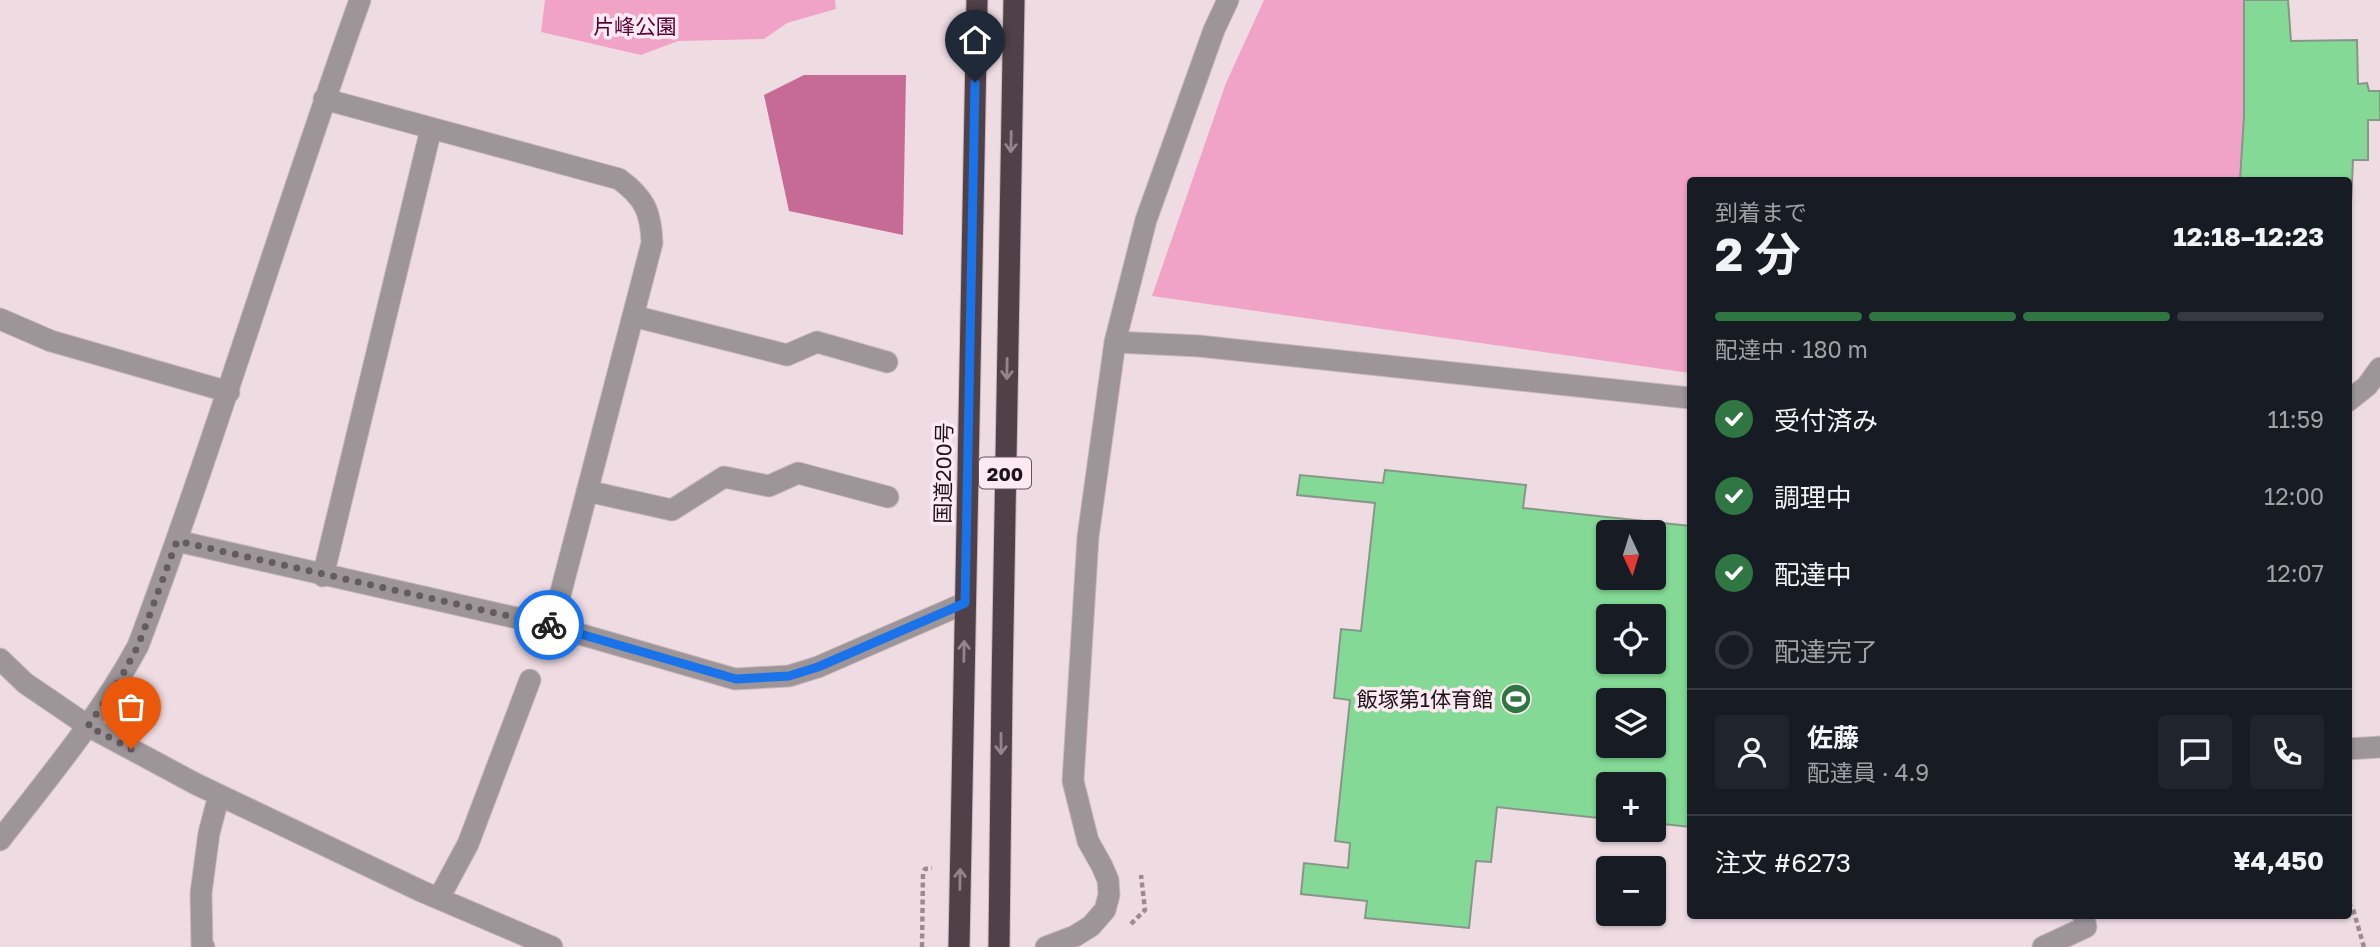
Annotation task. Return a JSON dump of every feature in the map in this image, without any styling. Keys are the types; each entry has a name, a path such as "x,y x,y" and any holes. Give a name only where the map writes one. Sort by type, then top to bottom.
{"highway":[{"name":"国道200号","path":"958,947 977,0"},
{"name":"200","path":"999,947 1014,0"}],"street":[{"path":"0,840 88,726 119,681 138,646 229,392 324,99 360,0"},
{"path":"1046,947 1075,936 1091,926 1105,910 1109,895 1108,880 1088,841 1073,780 1088,537 1115,342 1146,220 1214,30 1228,0"},
{"path":"324,99 619,179 636,192 649,216 652,243 552,626"},
{"path":"323,576 431,129"},
{"path":"633,316 787,355 817,342 887,362"},
{"path":"0,319 51,341 229,392"},
{"path":"1115,342 1212,347 1687,398"},
{"path":"2352,400 2373,392 2380,368"},
{"path":"587,491 672,510 724,477 769,486 798,473 888,497"},
{"path":"177,541 552,626 736,679 789,676 818,667 965,603"},
{"path":"0,659 25,683 88,726 219,795 439,898 552,947"},
{"path":"439,898 468,844 530,680"},
{"path":"2352,749 2380,747"},
{"path":"204,947 201,893 209,834 219,795"},
{"path":"2043,947 2086,927 2084,919"}],"path":[{"path":"2352,908 2364,947"}],"green space":[{"name":"片峰公園","path":"545,0 835,0 836,9 787,23 764,39 678,41 641,55 541,32"},
{"path":"1264,0 2244,0 2244,116 2240,177 1687,177 1687,373 1152,296 1226,83"}],"shaded area":[{"path":"804,75 906,75 903,235 789,211 764,95"}],"building":[{"path":"2244,0 2288,0 2291,41 2357,40 2358,84 2367,83 2369,91 2380,91 2380,120 2368,120 2368,160 2353,160 2352,182 2352,177 2240,177 2244,116"},
{"name":"飯塚第1体育館","path":"1385,470 1526,485 1523,508 1634,520 1596,520 1596,590 1666,590 1666,523 1687,526 1687,827 1666,824 1666,772 1596,772 1596,818 1497,807 1491,862 1476,861 1469,928 1365,918 1367,901 1301,894 1304,863 1348,868 1350,843 1335,841 1350,700 1334,698 1341,629 1361,631 1375,503 1297,495 1300,475 1383,483"}],"way so far":[{"path":"131,749 88,726 119,681 138,646 177,541 549,625"}],"place":[{"name":"飯塚第1体育館","path":"1516,699"}],"route":[{"path":"549,625 736,679 789,676 818,667 965,603 975,82"}]}
